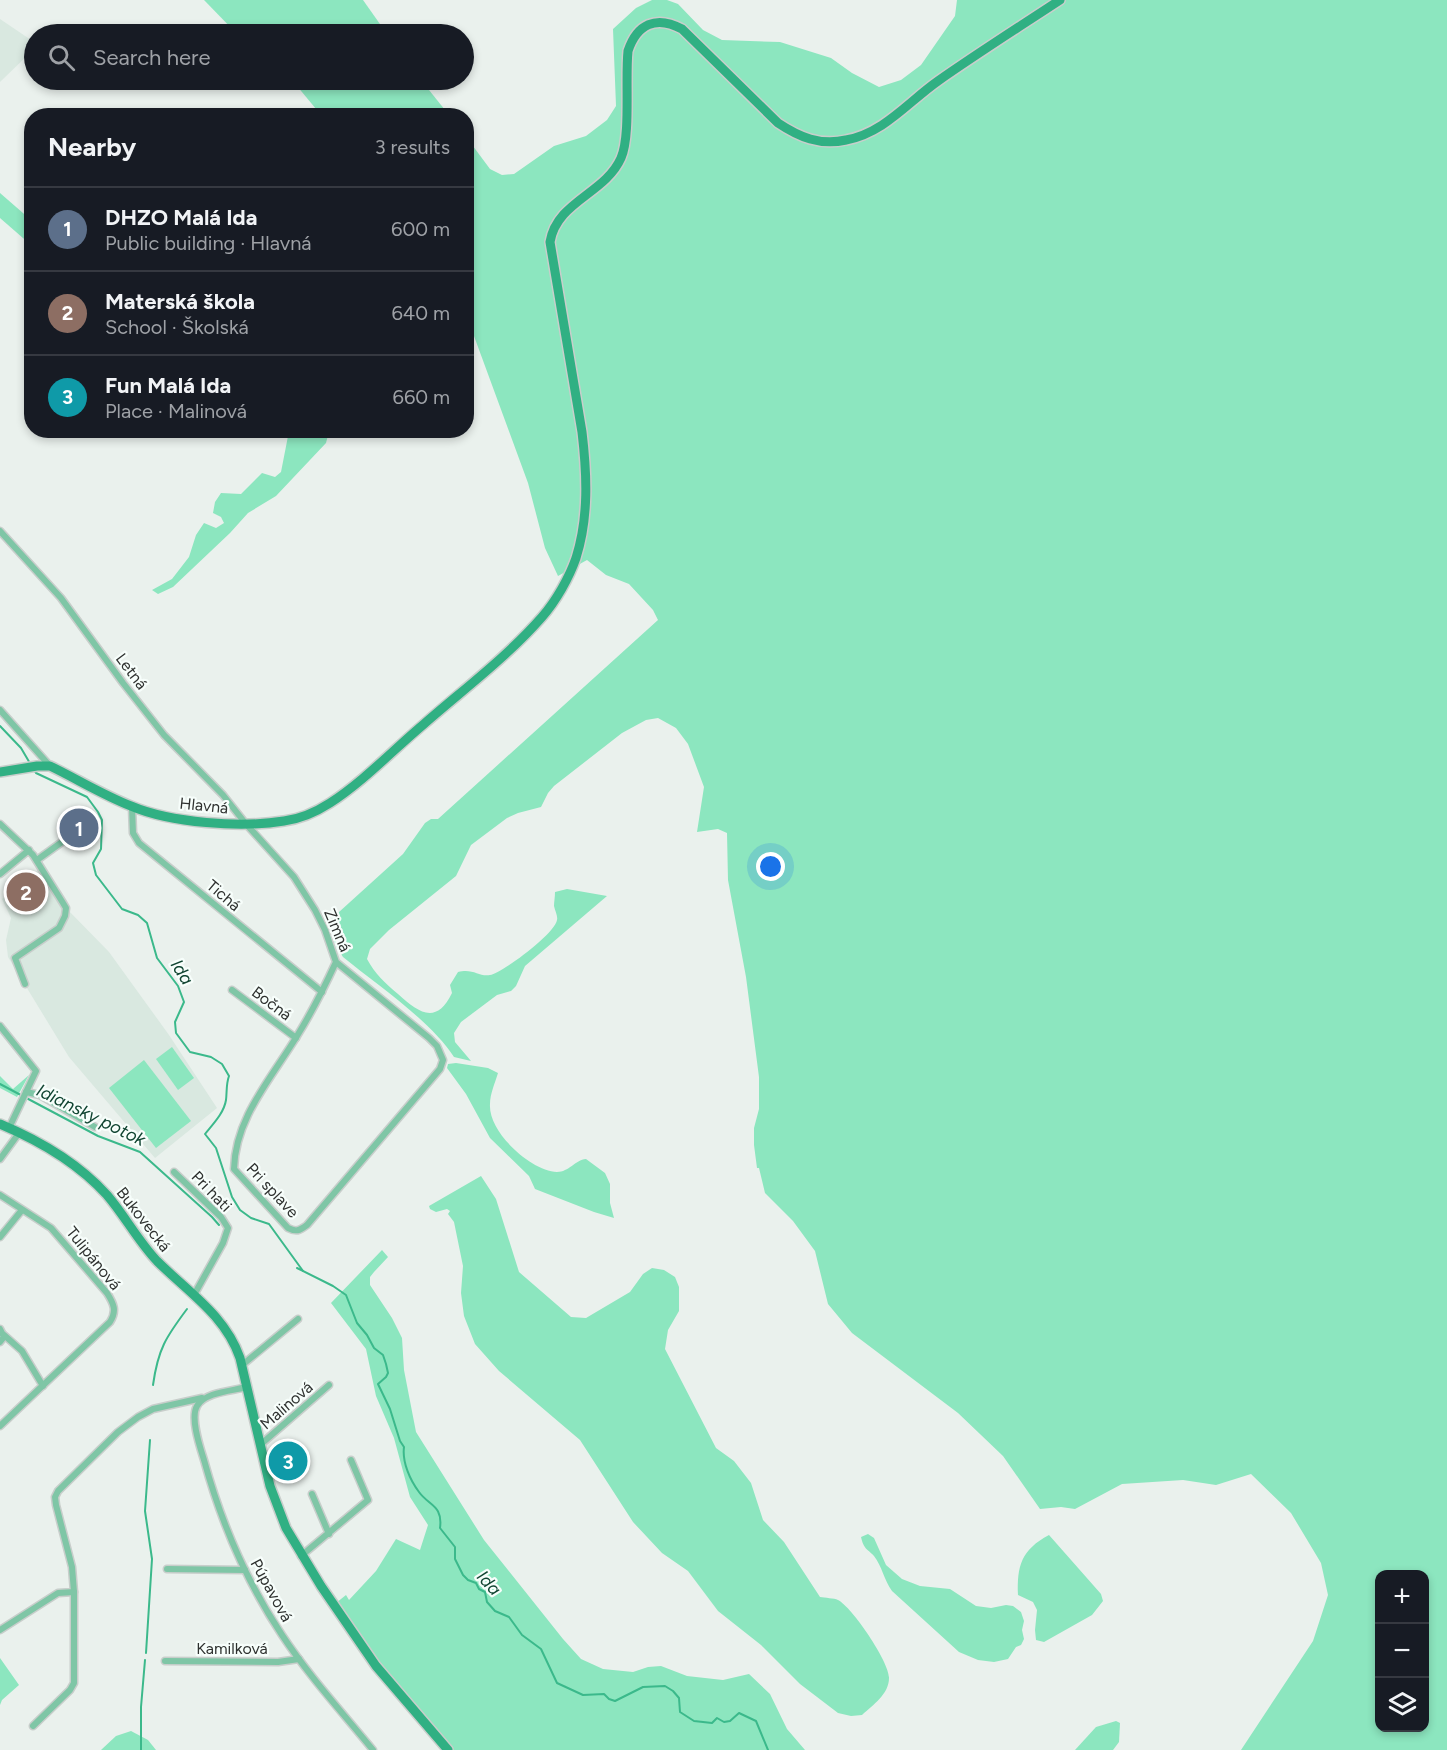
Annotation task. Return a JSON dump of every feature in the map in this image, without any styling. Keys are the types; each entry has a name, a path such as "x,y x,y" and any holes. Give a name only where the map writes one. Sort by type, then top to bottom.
{"main road":[{"name":"Hlavná","path":"0,772 50,766 132,807 183,819 246,824 302,817 332,802 518,643 543,616 558,595 575,560 586,512 585,454 550,242 554,227 565,212 605,180 621,159 625,138 628,51 638,32 655,22 665,22 682,29 778,123 792,133 807,139 834,142 859,137 879,127 936,83 1060,0"},
{"name":"Bukovecká","path":"9,1128 75,1167 100,1188 115,1204 147,1249 219,1320 233,1342 240,1362 270,1486 279,1512 301,1556 376,1666 448,1750"}],"street":[{"name":"Letná","path":"0,531 61,598 164,735 224,795 246,824"},
{"path":"0,710 50,766"},
{"name":"Tichá","path":"132,807 134,833 139,843 322,992"},
{"path":"0,824 37,860 66,908 59,928 15,958 25,984"},
{"name":"Zimná","path":"246,824 280,860 301,888 325,930 336,962 429,1038 437,1046 443,1060"},
{"path":"37,860 73,834"},
{"path":"0,874 29,850"},
{"name":"Pri splave","path":"336,962 296,1038 245,1117 238,1138 234,1170 288,1228 296,1231 307,1225 440,1069 443,1060"},
{"name":"Bočná","path":"232,990 296,1038"},
{"path":"0,1026 36,1069 9,1128 0,1158"},
{"path":"26,1092 40,1095 95,1127"},
{"name":"Pri hati","path":"174,1172 221,1217 228,1228 223,1243 194,1295"},
{"name":"Tulipánová","path":"0,1195 56,1232 107,1293 115,1310 110,1322 0,1426"},
{"path":"0,1237 22,1210"},
{"path":"240,1362 298,1318"},
{"path":"2,1332 22,1351 43,1386"},
{"path":"0,1342 2,1332"},
{"name":"Malinová","path":"260,1445 329,1385"},
{"path":"33,1726 70,1690 74,1683 74,1592 66,1538 56,1505 57,1494 118,1432 145,1413 153,1409 247,1387"},
{"name":"Púpavová","path":"206,1397 196,1407 195,1419 213,1493 226,1530 270,1616 298,1659 373,1750"},
{"path":"301,1556 368,1500 351,1460"},
{"path":"312,1494 329,1534"},
{"path":"167,1569 245,1570"},
{"path":"0,1630 58,1593 74,1592"},
{"name":"Kamilková","path":"165,1661 278,1662 298,1659"}],"shaded area":[{"path":"0,19 24,35 24,59 0,82"},
{"path":"42,867 66,908 109,952 169,1035 217,1108 155,1158 69,1057 8,957 6,940 11,918 2,899"}],"green space":[{"path":"204,0 363,0 380,24 227,24"},
{"path":"652,0 667,0 678,4 703,30 722,40 780,42 831,58 852,73 879,87 901,80 921,65 955,16 957,0 1447,0 1447,1750 1241,1750 1313,1641 1328,1595 1321,1563 1291,1513 1251,1474 1216,1485 1183,1480 1122,1484 1075,1509 1061,1507 1040,1509 1003,1456 958,1413 852,1333 828,1304 815,1251 793,1221 765,1193 759,1168 757,1168 754,1128 759,1109 759,1077 746,977 728,880 727,833 718,829 697,832 704,787 688,744 676,728 658,718 646,720 622,733 554,786 541,807 507,818 471,845 456,876 389,930 370,949 367,959 385,982 413,1006 426,1013 433,1013 440,1010 446,1003 452,993 450,985 458,972 468,971 486,975 496,973 538,943 557,920 554,906 555,892 567,889 607,896 525,966 516,986 511,991 497,995 461,1022 454,1033 455,1042 471,1061 454,1057 444,1043 417,1016 343,957 336,946 328,922 403,854 425,823 431,819 438,819 658,620 653,610 629,584 606,575 587,560 558,576 545,548 528,483 474,336 474,147 490,169 502,175 514,174 554,146 586,136 607,120 616,106 613,29 636,8"},
{"path":"300,90 429,90 443,108 315,108"},
{"path":"0,193 24,214 24,239 0,218"},
{"path":"288,438 327,438 326,443 276,496 248,513 173,587 158,594 152,590 172,579 189,557 196,535 204,523 216,528 224,523 221,517 213,513 215,502 221,493 241,494 262,473 275,477 281,472"},
{"path":"172,1047 194,1078 178,1090 156,1059"},
{"path":"144,1060 191,1121 156,1148 109,1088"},
{"path":"448,1064 488,1068 498,1073 491,1096 491,1115 503,1138 524,1157 535,1165 557,1172 586,1159 605,1173 610,1184 610,1203 614,1218 535,1189 529,1176 490,1138 466,1094 447,1068"},
{"path":"29,1075 17,1097 0,1088 0,1076 13,1089"},
{"path":"481,1176 496,1199 519,1272 571,1317 586,1318 630,1292 643,1274 652,1268 664,1270 675,1277 679,1287 679,1311 668,1330 665,1349 716,1448 734,1461 751,1483 763,1520 784,1542 820,1597 836,1599 852,1613 877,1649 888,1671 886,1689 880,1699 862,1715 851,1716 838,1713 800,1684 761,1645 718,1611 688,1571 662,1553 633,1522 580,1440 499,1371 475,1344 464,1316 461,1293 463,1266 454,1222 447,1209 436,1212 429,1206"},
{"path":"382,1250 388,1257 370,1277 370,1285 402,1338 404,1370 416,1432 484,1540 563,1639 581,1659 603,1669 633,1672 661,1666 687,1676 723,1680 749,1674 770,1694 787,1729 805,1750 453,1750 385,1670 336,1603 346,1595 349,1600 376,1571 396,1539 420,1550 428,1525 410,1497 394,1438 376,1396 366,1349 331,1303"},
{"path":"868,1534 874,1538 886,1565 902,1579 920,1586 950,1589 976,1606 991,1608 1013,1606 1021,1612 1024,1621 1022,1630 1024,1639 1021,1645 1016,1647 1008,1659 994,1662 978,1660 959,1652 892,1591 877,1560 863,1544 861,1537"},
{"path":"1049,1535 1101,1594 1103,1601 1092,1615 1044,1642 1036,1640 1037,1610 1033,1602 1018,1595 1018,1576 1027,1553"},
{"path":"0,1658 19,1685 2,1700 0,1705"},
{"path":"1116,1721 1120,1723 1119,1742 1113,1750 1075,1750 1096,1727"},
{"path":"131,1731 148,1740 156,1750 101,1750 116,1736"}],"waterway":[{"name":"Ida","path":"0,726 21,748 31,765"},
{"name":"Ida","path":"34,770 87,797 98,812 102,820 101,849 93,863 96,875 122,909 138,915 147,923 157,958 178,986 184,1002 175,1022 176,1033 190,1052 211,1057 222,1064 229,1076 223,1109 205,1134 216,1148 232,1197 240,1210 251,1218 269,1224 303,1271"},
{"name":"Idiansky potok","path":"0,1084 98,1136 140,1152 219,1225"},
{"name":"Ida","path":"297,1268 346,1295 357,1323 374,1348 383,1355 388,1373 378,1384 404,1447 405,1465 419,1492 437,1510 440,1528 455,1547 455,1559 463,1575 485,1592 487,1602 495,1611 509,1617 522,1635 541,1649 557,1683 583,1695 604,1694 615,1701 643,1687 665,1686 679,1698 680,1712 694,1721 712,1723 717,1718 724,1722 730,1721 739,1713 756,1721 768,1750"},
{"name":"Idiansky potok","path":"153,1385 157,1362 164,1344 187,1309"},
{"name":"Idiansky potok","path":"146,1653 152,1559 145,1511 150,1440"},
{"name":"Idiansky potok","path":"141,1750 141,1707 145,1660"}],"place":[{"name":"DHZO Malá Ida","path":"79,828"},
{"name":"Materská škola","path":"26,892"},
{"name":"Fun Malá Ida","path":"288,1461"}]}
